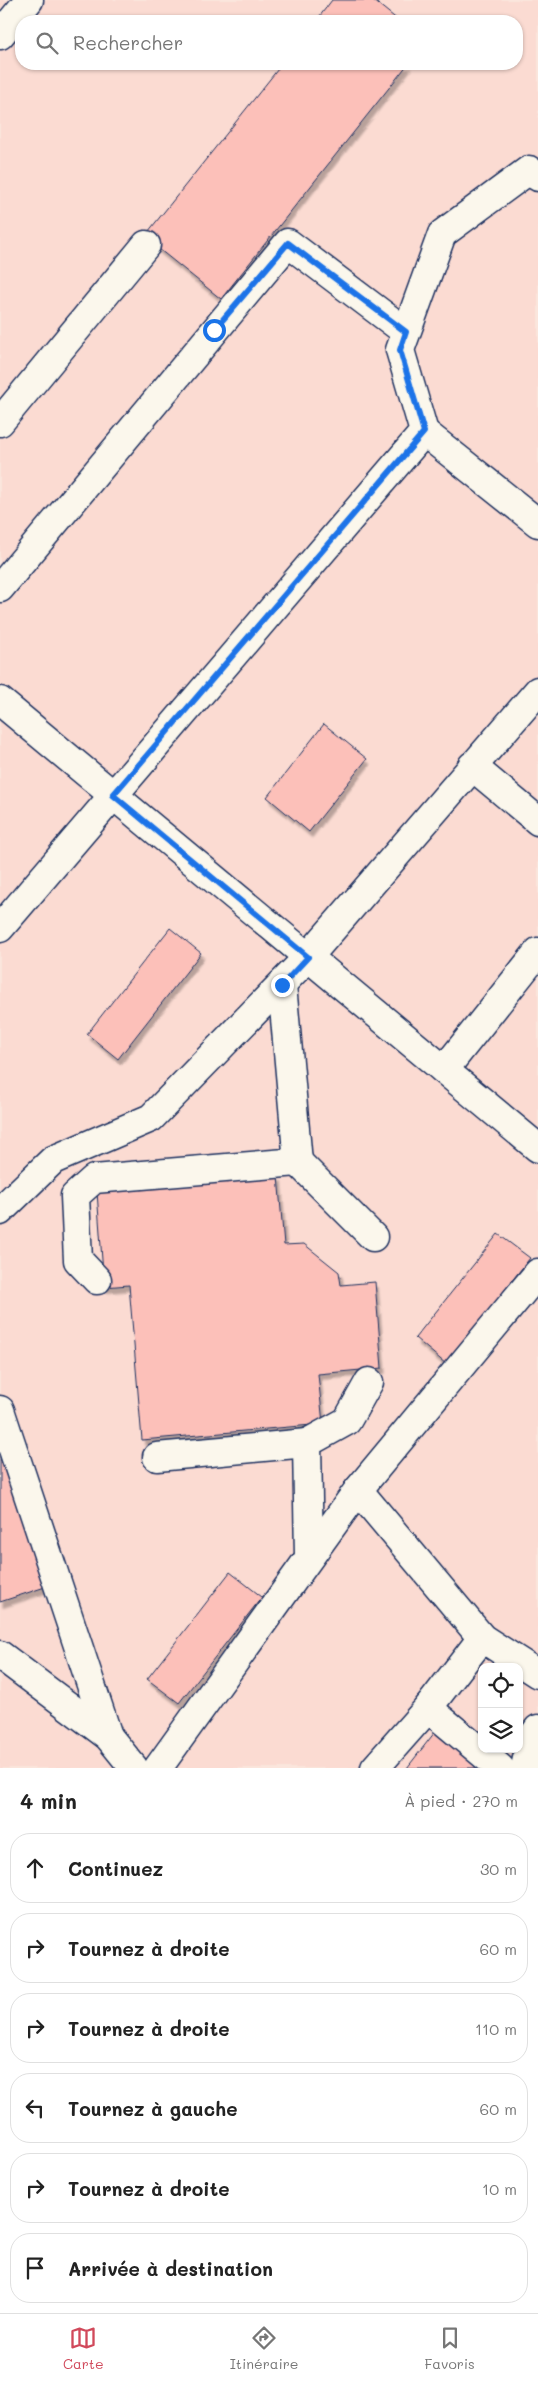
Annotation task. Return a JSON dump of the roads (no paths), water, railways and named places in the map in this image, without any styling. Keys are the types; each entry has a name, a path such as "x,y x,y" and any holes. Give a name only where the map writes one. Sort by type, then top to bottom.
{"lane":[{"path":"17,15 29,0"},
{"path":"0,35 15,17"},
{"path":"538,177 528,170 442,234 400,350 424,432 538,523"},
{"path":"0,588 288,243 406,332"},
{"path":"0,422 146,245"},
{"path":"0,928 424,432"},
{"path":"0,1211 53,1160 150,1118 308,957 538,691"},
{"path":"0,701 538,1148"},
{"path":"472,766 538,821"},
{"path":"444,1070 538,952"},
{"path":"282,985 298,1162 373,1237"},
{"path":"97,1280 78,1260 76,1196 94,1179 298,1162"},
{"path":"158,1768 358,1490 538,1274"},
{"path":"157,1457 307,1443 347,1421 369,1382"},
{"path":"0,1410 108,1736"},
{"path":"307,1443 309,1557"},
{"path":"358,1490 482,1638 538,1674"},
{"path":"375,1768 428,1708 482,1638"},
{"path":"0,1655 108,1736 134,1768"},
{"path":"428,1708 500,1768"},
{"path":"525,1768 531,1739 538,1729"}]}
